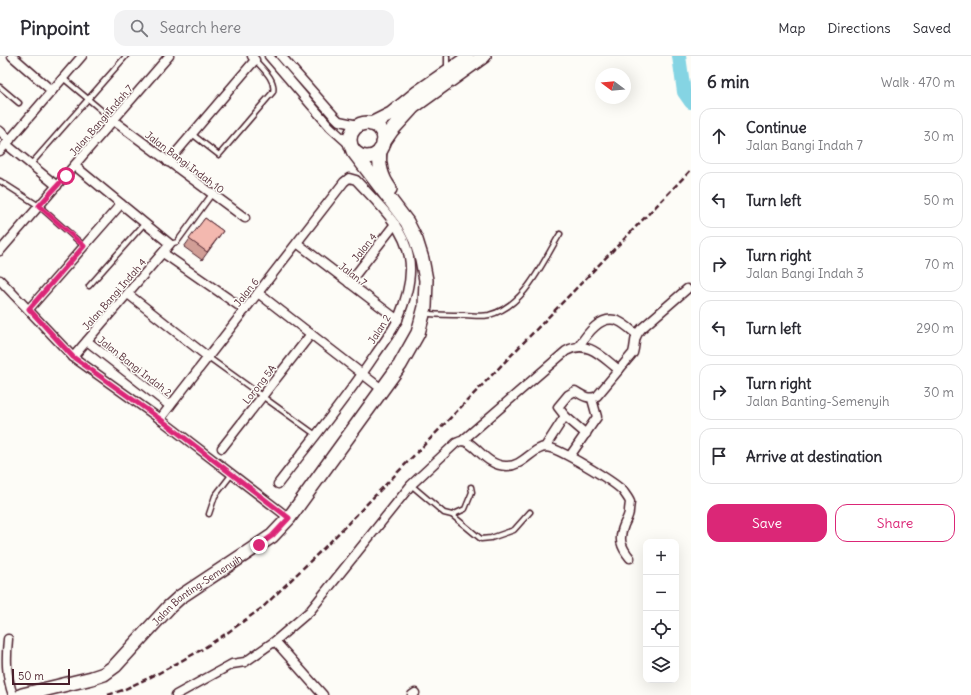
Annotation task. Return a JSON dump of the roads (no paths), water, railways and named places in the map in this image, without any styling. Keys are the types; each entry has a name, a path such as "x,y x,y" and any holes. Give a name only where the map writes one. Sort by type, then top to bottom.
{"main road":[{"path":"371,124 391,114 418,92 471,56"},
{"path":"382,147 383,137 377,126 364,123 358,125 351,134 352,148 359,156 374,156 382,147 392,130 413,107 484,56"},
{"name":"Jalan Banting-Semenyih","path":"382,147 379,167 382,175 386,184 413,218 423,235 430,256 433,283 430,314 421,340 400,365"},
{"name":"Jalan Banting-Semenyih","path":"22,695 104,674 115,666 169,606 180,597 272,536 289,518 400,365 418,333 425,307 426,280 422,259 416,240 407,222 352,148"}],"street":[{"path":"12,56 52,90"},
{"path":"0,151 82,56"},
{"name":"Jalan Bangi Indah 7","path":"0,251 169,56"},
{"path":"269,56 330,127 352,148"},
{"path":"281,56 339,121 358,125"},
{"path":"168,162 253,58"},
{"name":"Jalan Bangi Indah 10","path":"114,121 245,218"},
{"path":"0,131 8,142 31,165 57,186"},
{"path":"74,166 170,244"},
{"name":"Jalan 2","path":"278,484 362,374 398,320 408,290 410,274 409,257 395,224 356,180 349,178"},
{"name":"Jalan 6","path":"160,419 344,182 349,178"},
{"path":"29,309 121,204"},
{"name":"Jalan 4","path":"349,283 395,224"},
{"name":"Jalan 7","path":"297,243 398,320"},
{"name":"Jalan Bangi Indah 4","path":"73,357 170,244"},
{"path":"163,253 245,310"},
{"path":"0,280 73,357 160,419 289,518"},
{"path":"586,434 565,416 558,407 568,395 575,391 586,398 597,396 632,353 635,347 634,341 636,334 687,289"},
{"path":"258,292 383,390"},
{"path":"128,294 208,357"},
{"path":"176,695 232,664 245,662 275,641 310,611 411,485 456,443 462,441 566,352 579,346 590,331 607,320 618,321 636,334"},
{"name":"Lorong 5A","path":"222,448 311,334"},
{"name":"Jalan Bangi Indah 2","path":"87,341 170,406"},
{"path":"579,346 587,347 595,351 619,370"},
{"path":"570,456 597,417 592,398"},
{"path":"462,441 468,443 492,463 500,466 511,466 520,463 536,451 545,447 565,416"},
{"path":"545,447 556,449 570,456 623,492 630,502 629,514 620,538 623,549 630,558"},
{"path":"8,639 6,656 8,681 13,695"},
{"path":"275,641 323,695"}],"lane":[{"path":"31,165 126,56"},
{"path":"447,56 447,71"},
{"path":"192,134 220,155 273,92 273,82 253,58"},
{"path":"63,78 114,121"},
{"path":"0,87 19,103"},
{"path":"0,181 39,206 84,246"},
{"path":"170,244 177,242 212,194"},
{"path":"89,286 144,224"},
{"path":"430,314 477,316 489,315 513,302 522,295 529,285 560,234"},
{"path":"208,357 316,435"},
{"path":"210,514 215,496 232,474"},
{"path":"411,485 444,513 452,515 481,539 491,538 514,530 530,512"},
{"path":"452,515 466,509 472,492 471,487"}],"waterway":[{"path":"679,56 684,92 691,102"}],"railway":[{"path":"108,695 123,690 159,673 201,650 263,607 329,543 691,170"}]}
